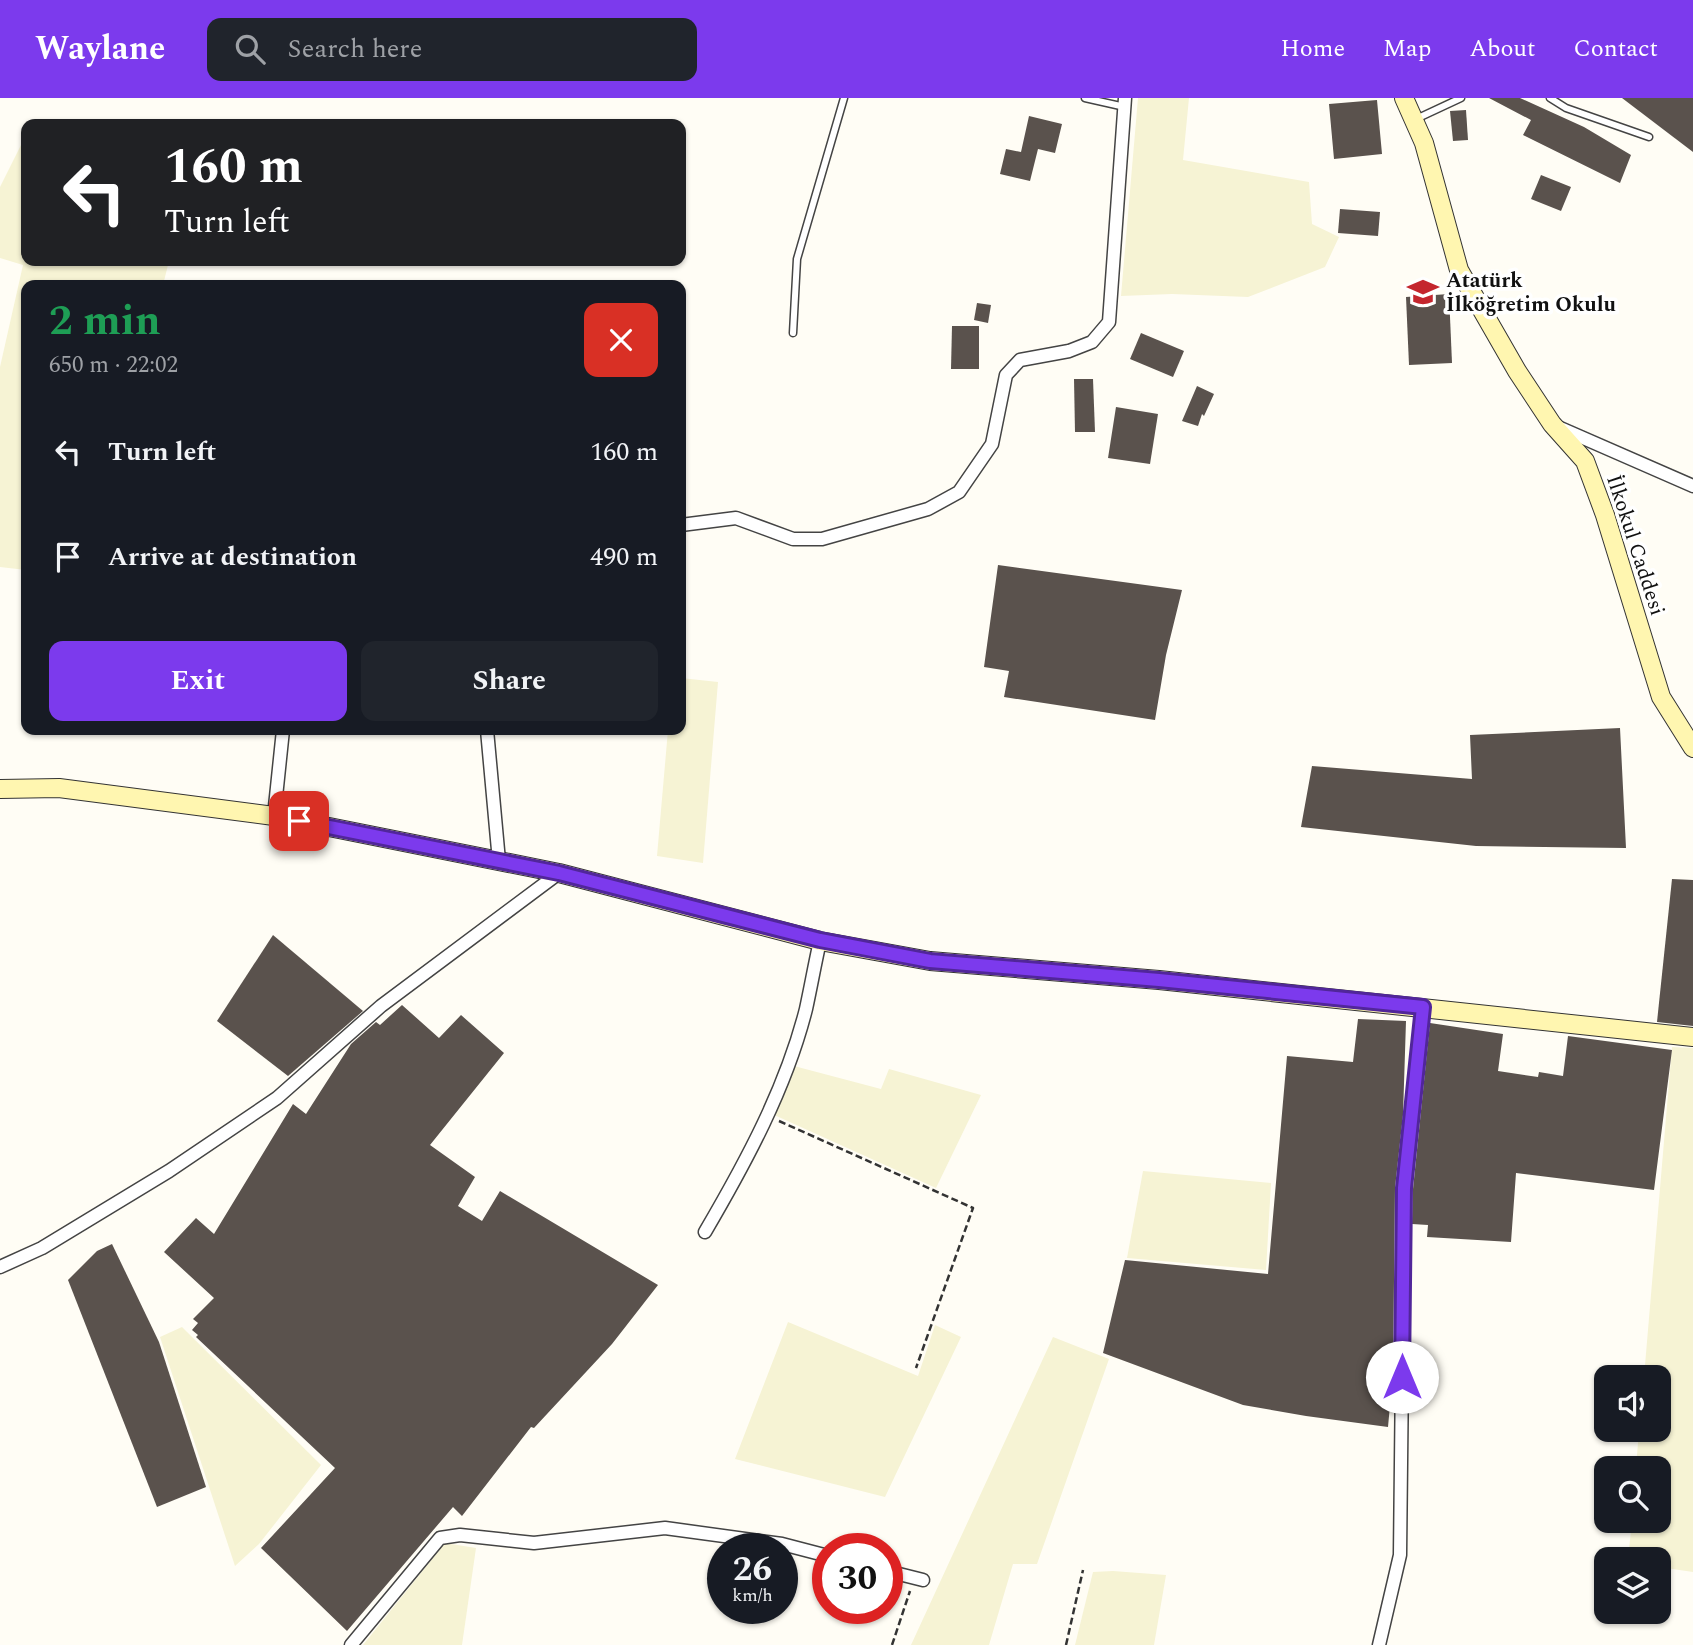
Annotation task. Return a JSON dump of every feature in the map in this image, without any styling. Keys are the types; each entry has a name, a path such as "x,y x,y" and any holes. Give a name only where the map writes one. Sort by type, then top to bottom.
{"street":[{"name":"İlkokul Caddesi","path":"1404,98 1424,143 1459,270 1517,371 1552,424 1585,461 1605,515 1661,697 1693,748"},
{"path":"686,524 736,519 793,539 822,540 928,509 959,492 992,444 1006,375 1020,360 1069,351 1092,342 1109,322 1125,103"},
{"path":"1552,424 1693,486"},
{"path":"274,817 282,735"},
{"path":"487,735 499,861"},
{"path":"0,789 59,788 274,817 559,873 820,940 930,961 1159,980 1693,1037"},
{"path":"0,1267 41,1248 146,1185 277,1098 381,1006 559,873"},
{"path":"705,1232 740,1173 784,1074 805,1010 820,940"},
{"path":"1379,1645 1400,1555 1404,1188 1423,1007"},
{"path":"351,1645 440,1538 460,1535 534,1543 664,1528 782,1544 812,1552"},
{"path":"903,1575 919,1579"}],"lane":[{"path":"793,333 797,259 844,98"},
{"path":"1085,98 1125,103"},
{"path":"1414,120 1461,98"},
{"path":"1550,98 1566,108 1649,137"}],"path":[{"path":"767,1116 973,1208 916,1368"},
{"path":"1066,1645 1083,1570"},
{"path":"892,1645 919,1579"}],"shaded area":[{"path":"1138,98 1189,98 1183,160 1309,182 1312,224 1339,237 1325,267 1248,297 1172,294 1121,296"},
{"path":"21,145 21,264 0,258 0,187"},
{"path":"23,266 168,266 164,280 21,280 21,569 0,567 0,367"},
{"path":"686,679 718,682 703,863 657,856 668,735 686,735"},
{"path":"1672,1047 1693,1048 1693,1572 1671,1569 1671,1547 1629,1547 1631,1533 1671,1533 1671,1456 1637,1456 1638,1442 1671,1442 1671,1365 1645,1365"},
{"path":"794,1066 881,1089 889,1069 981,1095 936,1188 772,1114"},
{"path":"1143,1171 1271,1183 1266,1270 1127,1258"},
{"path":"788,1322 918,1376 935,1325 961,1337 885,1497 735,1459"},
{"path":"182,1327 321,1465 259,1544 235,1566 160,1337"},
{"path":"1053,1337 1109,1359 1037,1564 1013,1564 989,1645 911,1645"},
{"path":"445,1543 476,1548 462,1645 363,1645"},
{"path":"1093,1572 1166,1575 1154,1645 1075,1645"}],"building":[{"path":"1489,98 1520,98 1584,127 1631,155 1620,183 1523,135 1531,120"},
{"path":"1622,98 1693,98 1693,152"},
{"path":"1377,100 1382,154 1334,159 1329,104"},
{"path":"1466,110 1468,140 1453,141 1450,111"},
{"path":"1029,116 1062,124 1055,153 1038,149 1030,181 1000,174 1006,149 1021,152"},
{"path":"1541,175 1571,187 1561,211 1531,199"},
{"path":"1340,209 1380,212 1378,236 1338,233"},
{"path":"1449,294 1452,363 1409,365 1406,297"},
{"path":"977,303 991,305 988,323 974,320"},
{"path":"952,326 979,326 979,369 951,369"},
{"path":"1141,333 1184,351 1173,377 1130,359"},
{"path":"1074,379 1093,379 1095,432 1075,432"},
{"path":"1197,386 1214,394 1198,426 1182,421"},
{"path":"1116,407 1158,414 1150,464 1108,458"},
{"path":"998,565 1182,590 1166,655 1155,720 1004,697 1009,671 984,667"},
{"path":"1620,728 1626,848 1476,846 1301,827 1312,766 1472,779 1470,735"},
{"path":"1672,879 1693,880 1693,1026 1657,1022"},
{"path":"273,935 363,1011 288,1076 217,1021"},
{"path":"402,1005 439,1038 461,1015 504,1053 430,1145 475,1177 458,1206 482,1221 500,1191 658,1285 612,1344 534,1428 531,1427 462,1516 453,1507 347,1631 261,1548 335,1468 196,1337 198,1335 192,1330 198,1323 193,1319 214,1298 164,1252 196,1218 214,1234 293,1104 306,1114 351,1044 376,1022 380,1025"},
{"path":"1358,1019 1406,1021 1403,1115 1395,1188 1393,1372 1388,1427 1243,1405 1103,1353 1125,1260 1268,1274 1287,1056 1353,1062"},
{"path":"1430,1023 1503,1034 1498,1071 1538,1077 1539,1072 1563,1076 1568,1036 1672,1050 1654,1190 1516,1173 1511,1242 1427,1237 1428,1225 1412,1224 1413,1189"},
{"path":"112,1244 159,1342 206,1487 157,1507 68,1280 97,1251"}],"place":[{"name":"Atatürk İlköğretim Okulu","path":"1423,292"}],"route":[{"path":"299,821 559,873 820,940 930,961 1159,980 1423,1007 1404,1188 1402,1377"}]}
